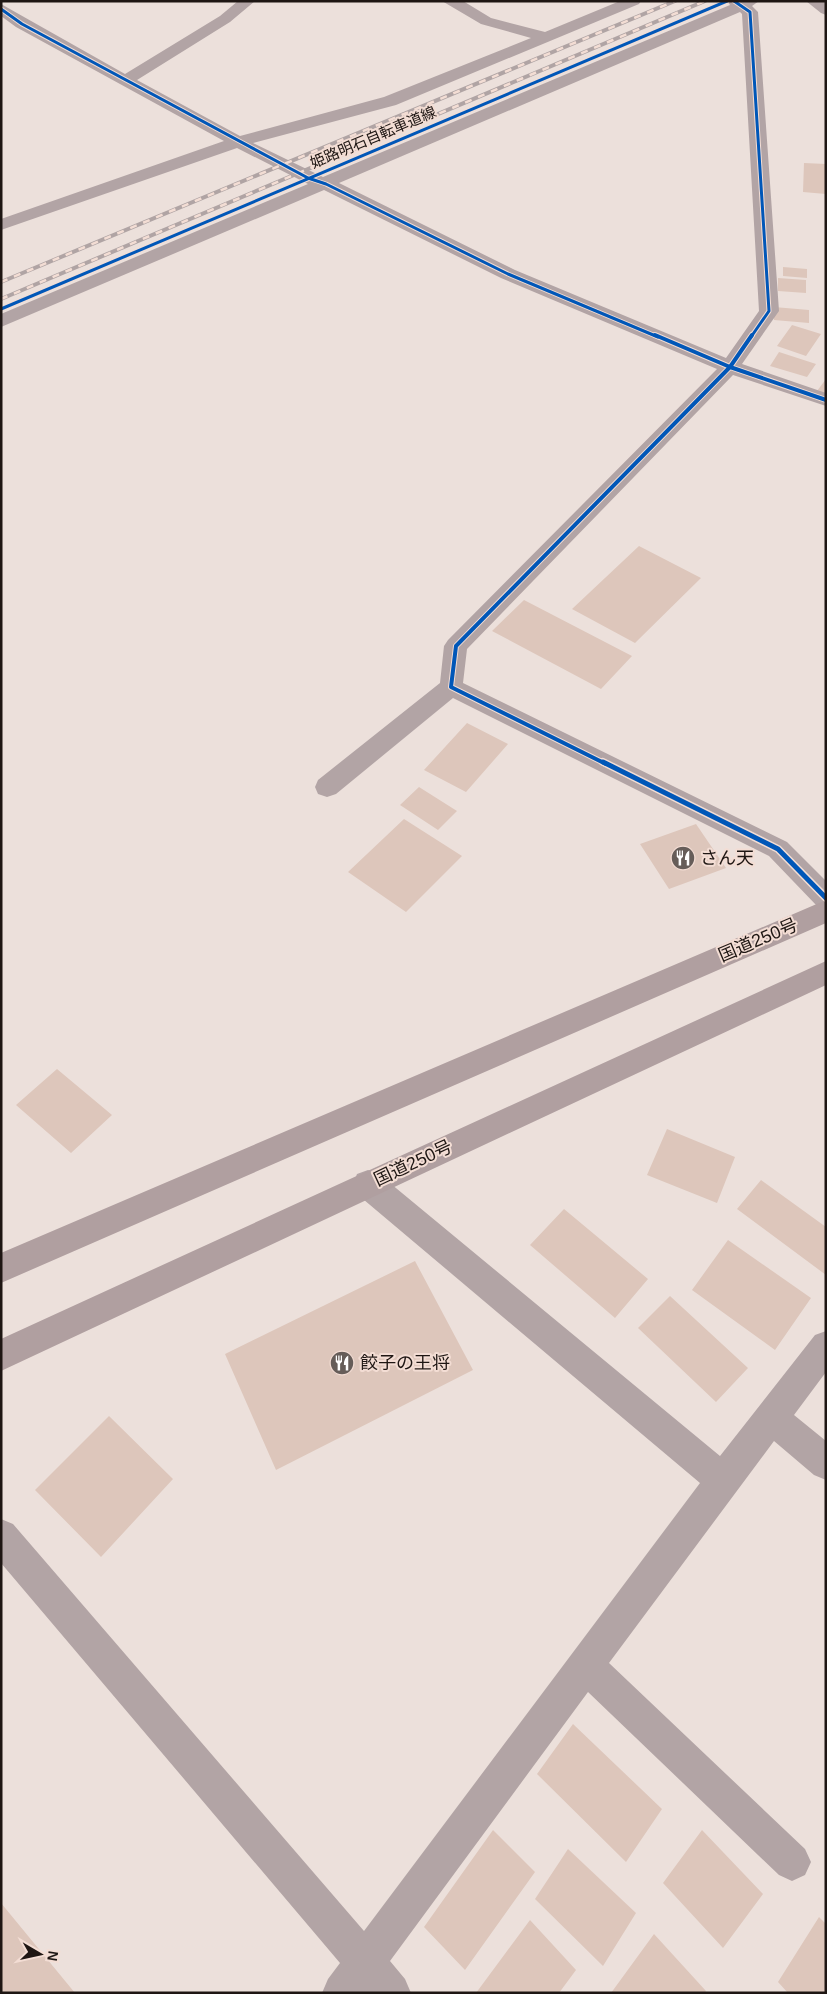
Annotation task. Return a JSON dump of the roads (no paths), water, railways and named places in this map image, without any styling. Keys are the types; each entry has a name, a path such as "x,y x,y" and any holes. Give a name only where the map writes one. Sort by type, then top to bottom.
{"highway":[{"name":"国道250号","path":"1,1268 826,911"},
{"name":"国道250号","path":"1,1355 826,972"}],"street":[{"path":"126,80 225,19 248,1"},
{"path":"448,1 467,8 486,21 547,37"},
{"path":"1,225 238,142 390,101 634,1"},
{"path":"813,1 826,10"},
{"path":"1,321 326,184 460,124 743,3 750,12 769,311 730,367 456,646 450,687 327,788"},
{"path":"589,5 605,13"},
{"path":"1,9 22,24 238,142 308,178 326,184 508,274 730,367 826,400"},
{"path":"450,687 778,849 826,898"},
{"path":"368,1184 723,1480"},
{"path":"353,1978 723,1480 826,1346"},
{"path":"771,1417 826,1463"},
{"path":"1,1536 353,1978 391,1993"},
{"path":"585,1665 792,1862"}],"railway":[{"path":"1,282 675,1"},
{"path":"1,299 705,1"}],"place":[{"name":"さん天","path":"683,858"},
{"name":"餃子の王将","path":"342,1363"}]}
